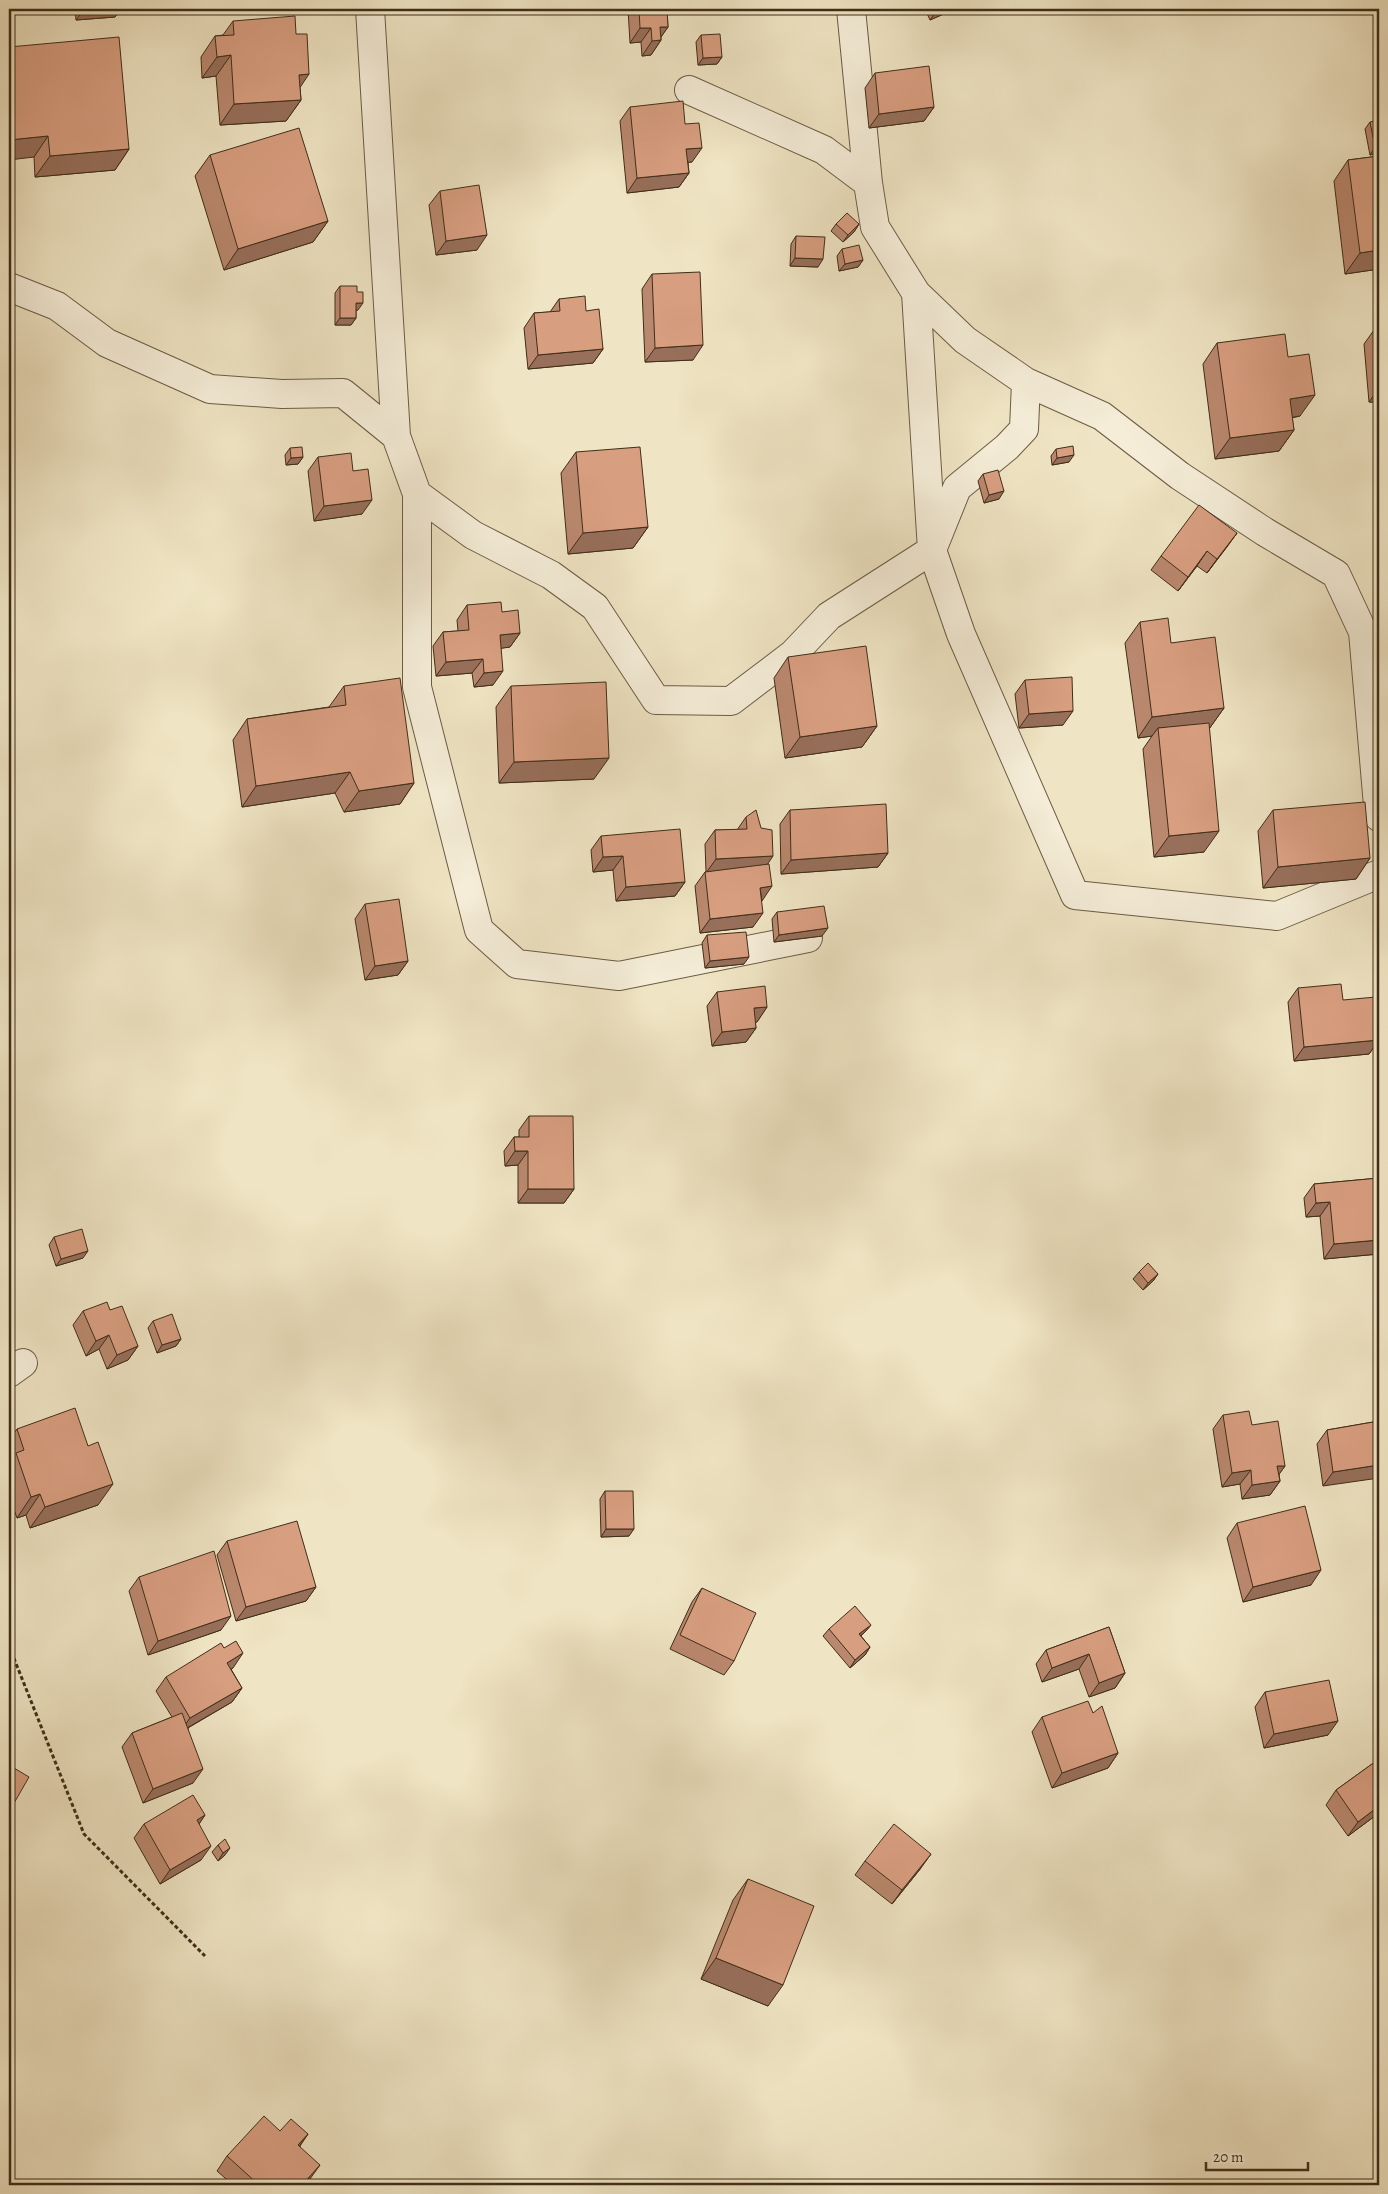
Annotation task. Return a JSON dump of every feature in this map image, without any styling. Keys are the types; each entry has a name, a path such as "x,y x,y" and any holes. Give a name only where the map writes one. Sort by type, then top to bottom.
{"street":[{"path":"370,9 396,436 417,494 417,687 479,930 517,964 619,976 808,938"},
{"path":"851,9 868,183 875,227 916,293 965,340 1026,382 1102,416 1180,476 1265,532 1336,574 1363,632 1379,817"},
{"path":"689,90 824,150 868,183"},
{"path":"9,287 57,306 107,343 210,388 282,394 343,393 396,436"},
{"path":"916,293 932,550 961,634 1075,895 1277,916 1379,874"},
{"path":"417,494 473,535 551,575 595,607 656,700 731,701 793,654 829,616 932,550 958,488 1008,448 1024,429 1026,382"}],"path":[{"path":"9,1646 84,1834 205,1956"}],"building":[{"path":"639,9 667,9 668,27 660,27 661,40 652,41 651,28 640,28"},
{"path":"295,16 296,34 307,34 309,74 299,75 301,100 234,104 231,55 217,57 215,36 234,35 233,21"},
{"path":"720,34 722,57 703,58 701,35"},
{"path":"119,37 129,149 50,156 48,136 9,140 9,47"},
{"path":"929,66 934,107 879,114 875,73"},
{"path":"683,101 685,124 699,123 702,148 686,149 689,173 637,178 630,107"},
{"path":"1379,120 1379,146 1375,147 1370,122"},
{"path":"299,128 328,221 238,249 210,155"},
{"path":"1379,156 1379,250 1360,253 1348,160"},
{"path":"479,185 487,235 446,241 440,191"},
{"path":"847,213 859,224 848,235 836,224"},
{"path":"796,236 825,237 823,259 795,258"},
{"path":"859,245 863,260 845,264 842,249"},
{"path":"700,272 703,345 655,348 652,274"},
{"path":"340,286 357,286 357,292 363,292 363,303 356,303 356,318 340,318"},
{"path":"585,296 586,311 599,309 603,349 538,355 534,313 560,311 559,299"},
{"path":"1379,329 1379,387 1374,330"},
{"path":"1285,334 1288,357 1309,354 1315,395 1290,399 1294,430 1230,438 1217,343"},
{"path":"1073,446 1074,455 1057,458 1056,449"},
{"path":"302,447 303,457 291,458 290,448"},
{"path":"640,447 648,527 583,533 576,452"},
{"path":"351,453 353,471 368,469 372,500 324,506 318,457"},
{"path":"998,470 1004,491 989,495 983,474"},
{"path":"1199,505 1237,533 1217,559 1207,551 1188,577 1161,556"},
{"path":"501,602 502,612 518,610 520,633 500,635 503,671 484,673 483,659 446,662 443,632 469,630 467,605"},
{"path":"1168,618 1171,643 1215,637 1224,708 1152,717 1140,622"},
{"path":"866,646 877,726 800,737 788,657"},
{"path":"1072,677 1073,711 1029,714 1025,680"},
{"path":"400,678 414,783 359,791 350,772 256,786 247,719 346,705 344,686"},
{"path":"606,682 609,758 514,762 511,686"},
{"path":"1209,723 1219,831 1169,836 1158,728"},
{"path":"1365,802 1370,858 1278,867 1273,810"},
{"path":"886,804 888,853 791,860 790,810"},
{"path":"756,810 761,828 772,830 773,856 716,859 715,830 747,829 746,817"},
{"path":"680,829 685,882 626,887 623,856 603,857 601,836"},
{"path":"769,864 772,886 760,888 763,913 710,919 705,872"},
{"path":"399,899 408,961 375,966 365,904"},
{"path":"824,906 828,928 779,935 777,912"},
{"path":"746,932 749,957 710,961 707,935"},
{"path":"1341,984 1343,1000 1376,997 1379,1040 1304,1047 1298,988"},
{"path":"765,986 767,1007 754,1008 756,1028 722,1032 717,992"},
{"path":"529,1116 573,1116 574,1189 528,1189 528,1151 515,1151 514,1137 529,1137"},
{"path":"1379,1178 1379,1240 1334,1244 1330,1202 1316,1203 1314,1184"},
{"path":"82,1229 88,1251 61,1259 54,1237"},
{"path":"1148,1263 1158,1274 1148,1283 1139,1272"},
{"path":"107,1302 110,1310 122,1306 138,1346 117,1355 109,1335 96,1341 83,1311"},
{"path":"172,1314 181,1339 162,1345 153,1321"},
{"path":"75,1408 88,1446 98,1442 113,1484 45,1507 40,1494 31,1497 16,1453 24,1450 17,1429"},
{"path":"1249,1411 1252,1425 1278,1421 1285,1466 1277,1466 1280,1481 1252,1485 1251,1470 1232,1473 1223,1415"},
{"path":"1379,1421 1379,1465 1333,1472 1327,1430"},
{"path":"605,1491 633,1491 634,1529 606,1529"},
{"path":"1305,1506 1321,1570 1253,1587 1237,1523"},
{"path":"297,1521 316,1587 246,1607 227,1541"},
{"path":"214,1551 231,1616 158,1641 139,1577"},
{"path":"702,1588 756,1613 734,1661 680,1635"},
{"path":"855,1606 871,1625 859,1634 870,1647 855,1660 829,1629"},
{"path":"1109,1627 1125,1673 1099,1683 1089,1654 1052,1668 1046,1650"},
{"path":"236,1641 243,1653 227,1663 242,1688 190,1718 166,1677 221,1643 224,1648"},
{"path":"1329,1680 1338,1721 1274,1734 1265,1692"},
{"path":"1088,1701 1093,1713 1102,1706 1118,1753 1062,1773 1042,1717"},
{"path":"182,1713 203,1769 153,1789 132,1733"},
{"path":"1379,1759 1379,1806 1358,1822 1336,1790"},
{"path":"9,1765 29,1777 9,1812"},
{"path":"193,1795 205,1815 197,1820 211,1846 170,1870 144,1824"},
{"path":"894,1824 931,1854 902,1890 865,1861"},
{"path":"225,1839 230,1848 223,1853 218,1845"},
{"path":"748,1879 814,1906 783,1985 716,1958"},
{"path":"264,2116 280,2131 291,2119 308,2134 298,2145 320,2165 302,2185 259,2185 227,2156"}]}
